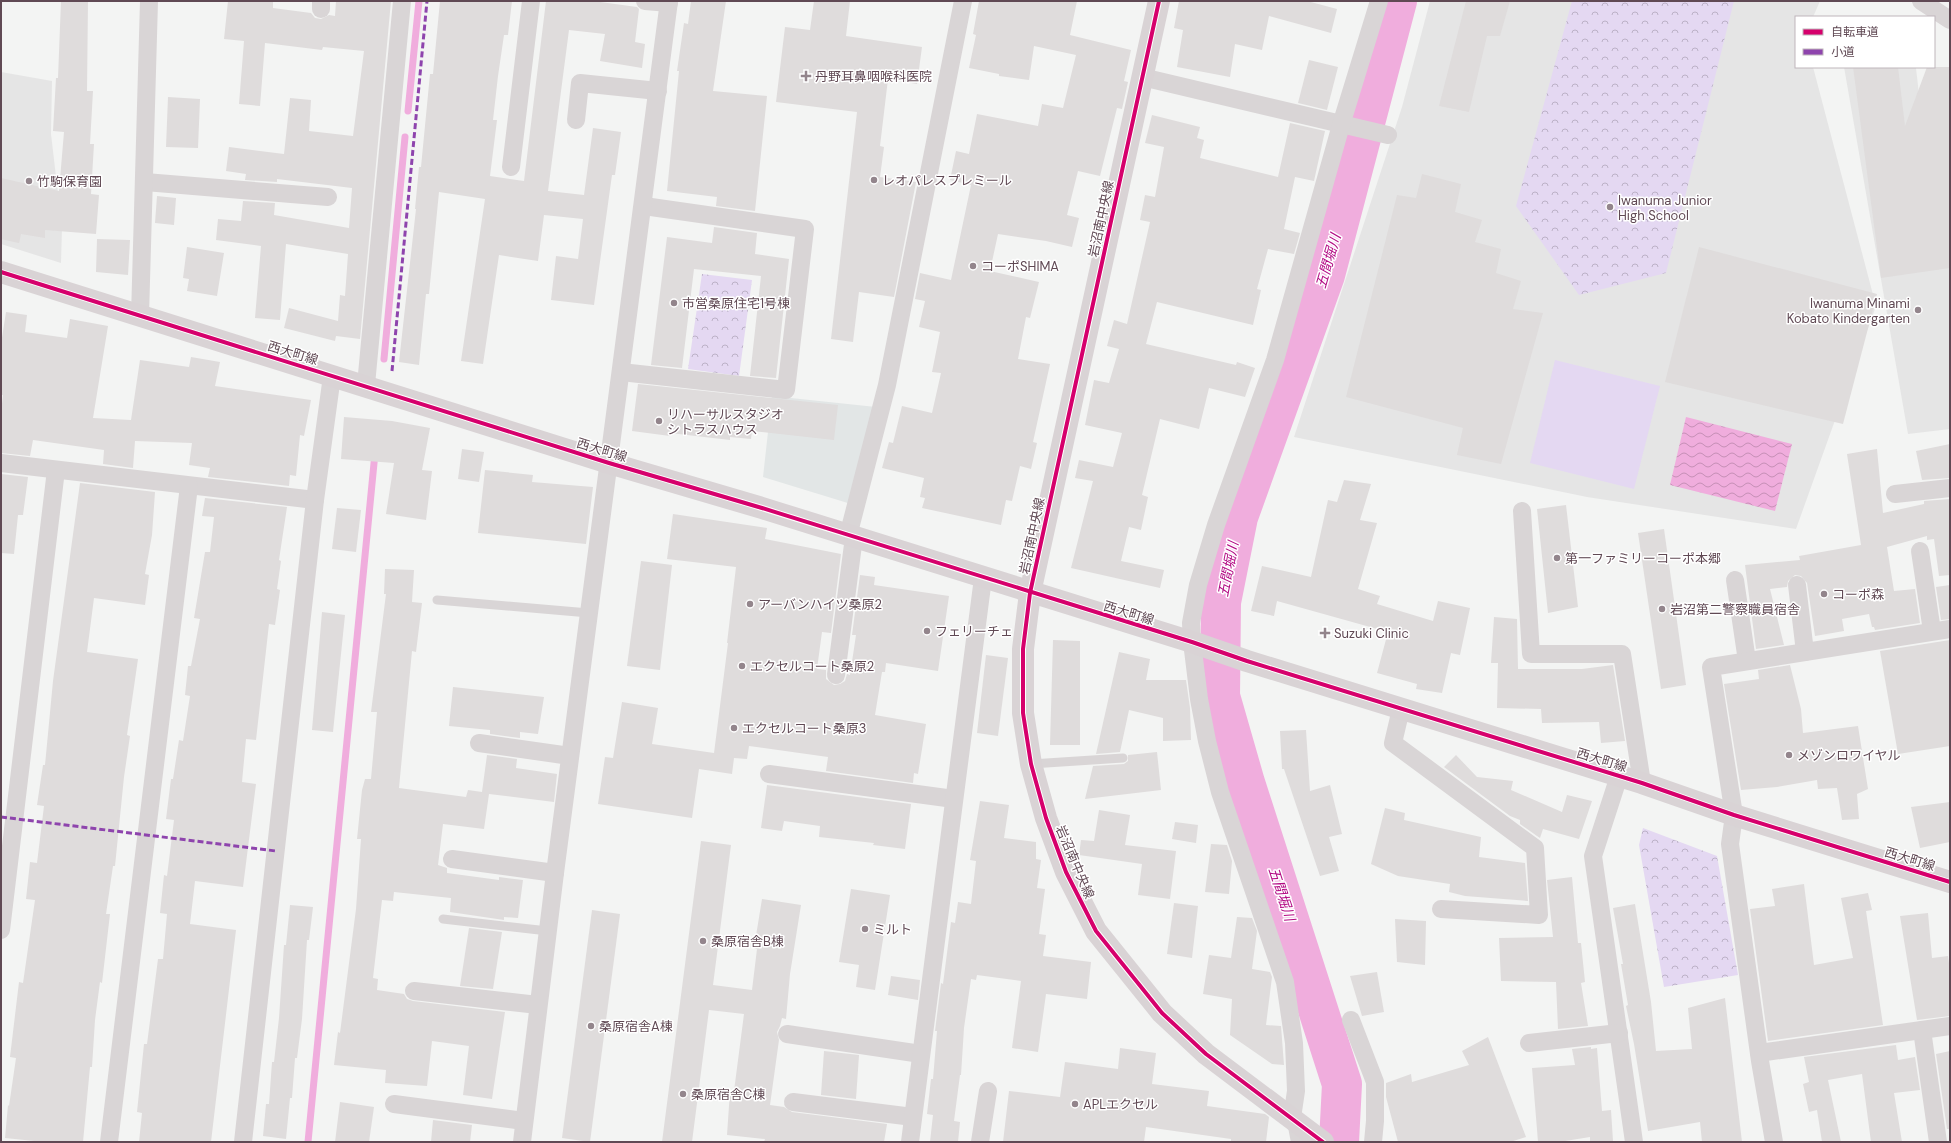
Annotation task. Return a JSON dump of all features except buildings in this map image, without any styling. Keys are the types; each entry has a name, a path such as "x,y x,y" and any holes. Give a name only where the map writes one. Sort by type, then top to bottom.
{"street":[{"path":"140,316 149,1"},
{"path":"366,385 402,1"},
{"path":"511,167 531,1"},
{"path":"522,1142 554,873 644,206 669,2 645,1"},
{"path":"836,675 851,536 887,385 963,1"},
{"name":"岩沼南中央線","path":"1159,1 1030,593 1023,648 1023,713 1031,764 1046,818 1066,872 1096,930 1162,1013 1206,1054 1298,1127 1323,1142"},
{"path":"1298,1127 1294,1043 1285,982 1220,792 1207,741 1191,623 1198,585 1216,525 1275,360 1379,1"},
{"path":"1921,1 1950,20"},
{"path":"1142,77 1388,135"},
{"path":"576,120 580,83 658,92"},
{"path":"145,182 328,197"},
{"path":"622,372 786,390 805,229 644,206"},
{"name":"西大町線","path":"1,272 332,376 366,385 609,463 851,536 1619,776 1734,815 1950,882"},
{"path":"243,1142 315,500 332,376"},
{"path":"1,463 315,500"},
{"path":"1,930 56,470"},
{"path":"109,1142 189,486"},
{"path":"1895,494 1950,488"},
{"path":"1522,511 1531,654 1622,654 1642,784"},
{"path":"1920,551 1932,631"},
{"path":"910,1142 983,578"},
{"path":"1735,580 1747,661"},
{"path":"1797,585 1805,652"},
{"path":"1774,1142 1759,1053 1730,844 1734,815 1711,667 1950,629"},
{"path":"1401,709 1393,743 1534,848 1539,916 1441,909"},
{"path":"479,743 570,756"},
{"path":"769,774 954,799"},
{"path":"1619,776 1593,856 1634,1142"},
{"path":"452,859 554,873"},
{"path":"414,991 538,1005"},
{"path":"1352,1020 1375,1082 1375,1121 1373,1142"},
{"path":"1759,1053 1950,1026"},
{"path":"1922,1030 1938,1142"},
{"path":"1529,1043 1619,1033"},
{"path":"787,1034 921,1054"},
{"path":"980,1142 988,1091"},
{"path":"793,1102 913,1117"},
{"path":"394,1104 524,1121"}],"lane":[{"path":"437,600 589,613"},
{"path":"1031,764 1123,758"},
{"path":"443,918 548,931"}],"shaded area":[{"name":"Iwanuma Junior High School","path":"1430,1 1820,1 1813,16 1795,16 1795,68 1813,68 1876,306 1796,529 1587,497 1294,437 1402,107"},
{"name":"Iwanuma Minami Kobato Kindergarten","path":"1844,68 1916,68 1930,192 1950,191 1950,429 1908,434"},
{"name":"竹駒保育園","path":"1,72 52,81 51,134 62,228 61,263 1,244"},
{"path":"772,396 876,407 851,504 763,477"}],"green space":[{"path":"1572,1 1734,1 1666,273 1579,295 1516,206"},
{"path":"702,274 752,280 739,376 688,369"},
{"path":"1555,360 1660,386 1634,489 1530,463"},
{"path":"1643,828 1717,856 1738,975 1664,987 1639,845"}],"water":[{"path":"1686,417 1792,444 1775,511 1670,485"}],"waterway":[{"path":"408,111 419,1"},
{"name":"五間堀川","path":"1339,1142 1342,1084 1245,783 1220,696 1221,602 1238,517 1325,275 1397,1"},
{"path":"384,359 405,137"},
{"path":"308,1142 375,453"}],"marked path":[{"path":"392,371 427,1"},
{"path":"1,817 276,851"}],"cycle path":[{"path":"1159,1 1030,593 1023,649 1023,713 1031,764 1046,818 1066,872 1096,931 1162,1013 1206,1054 1323,1142"},
{"path":"1,272 609,463 762,508 1192,642 1247,661 1642,783 1734,815 1950,882"}],"place":[{"name":"丹野耳鼻咽喉科医院","path":"806,76"},
{"name":"レオパレスプレミール","path":"874,180"},
{"name":"竹駒保育園","path":"29,181"},
{"name":"Iwanuma Junior High School","path":"1610,207"},
{"name":"コーポSHIMA","path":"973,266"},
{"name":"市営桑原住宅1号棟","path":"674,303"},
{"name":"Iwanuma Minami Kobato Kindergarten","path":"1918,310"},
{"name":"リハーサルスタジオ シトラスハウス","path":"659,421"},
{"name":"第一ファミリーコーポ本郷","path":"1557,558"},
{"name":"コーポ森","path":"1824,594"},
{"name":"アーバンハイツ桑原2","path":"750,604"},
{"name":"岩沼第二警察職員宿舎","path":"1662,609"},
{"name":"フェリーチェ","path":"927,631"},
{"name":"Suzuki Clinic","path":"1325,633"},
{"name":"エクセルコート桑原2","path":"742,666"},
{"name":"エクセルコート桑原3","path":"734,728"},
{"name":"メゾンロワイヤル","path":"1789,755"},
{"name":"ミルト","path":"865,929"},
{"name":"桑原宿舎B棟","path":"703,941"},
{"name":"桑原宿舎A棟","path":"591,1026"},
{"name":"桑原宿舎C棟","path":"683,1094"},
{"name":"APLエクセル","path":"1075,1104"}]}
